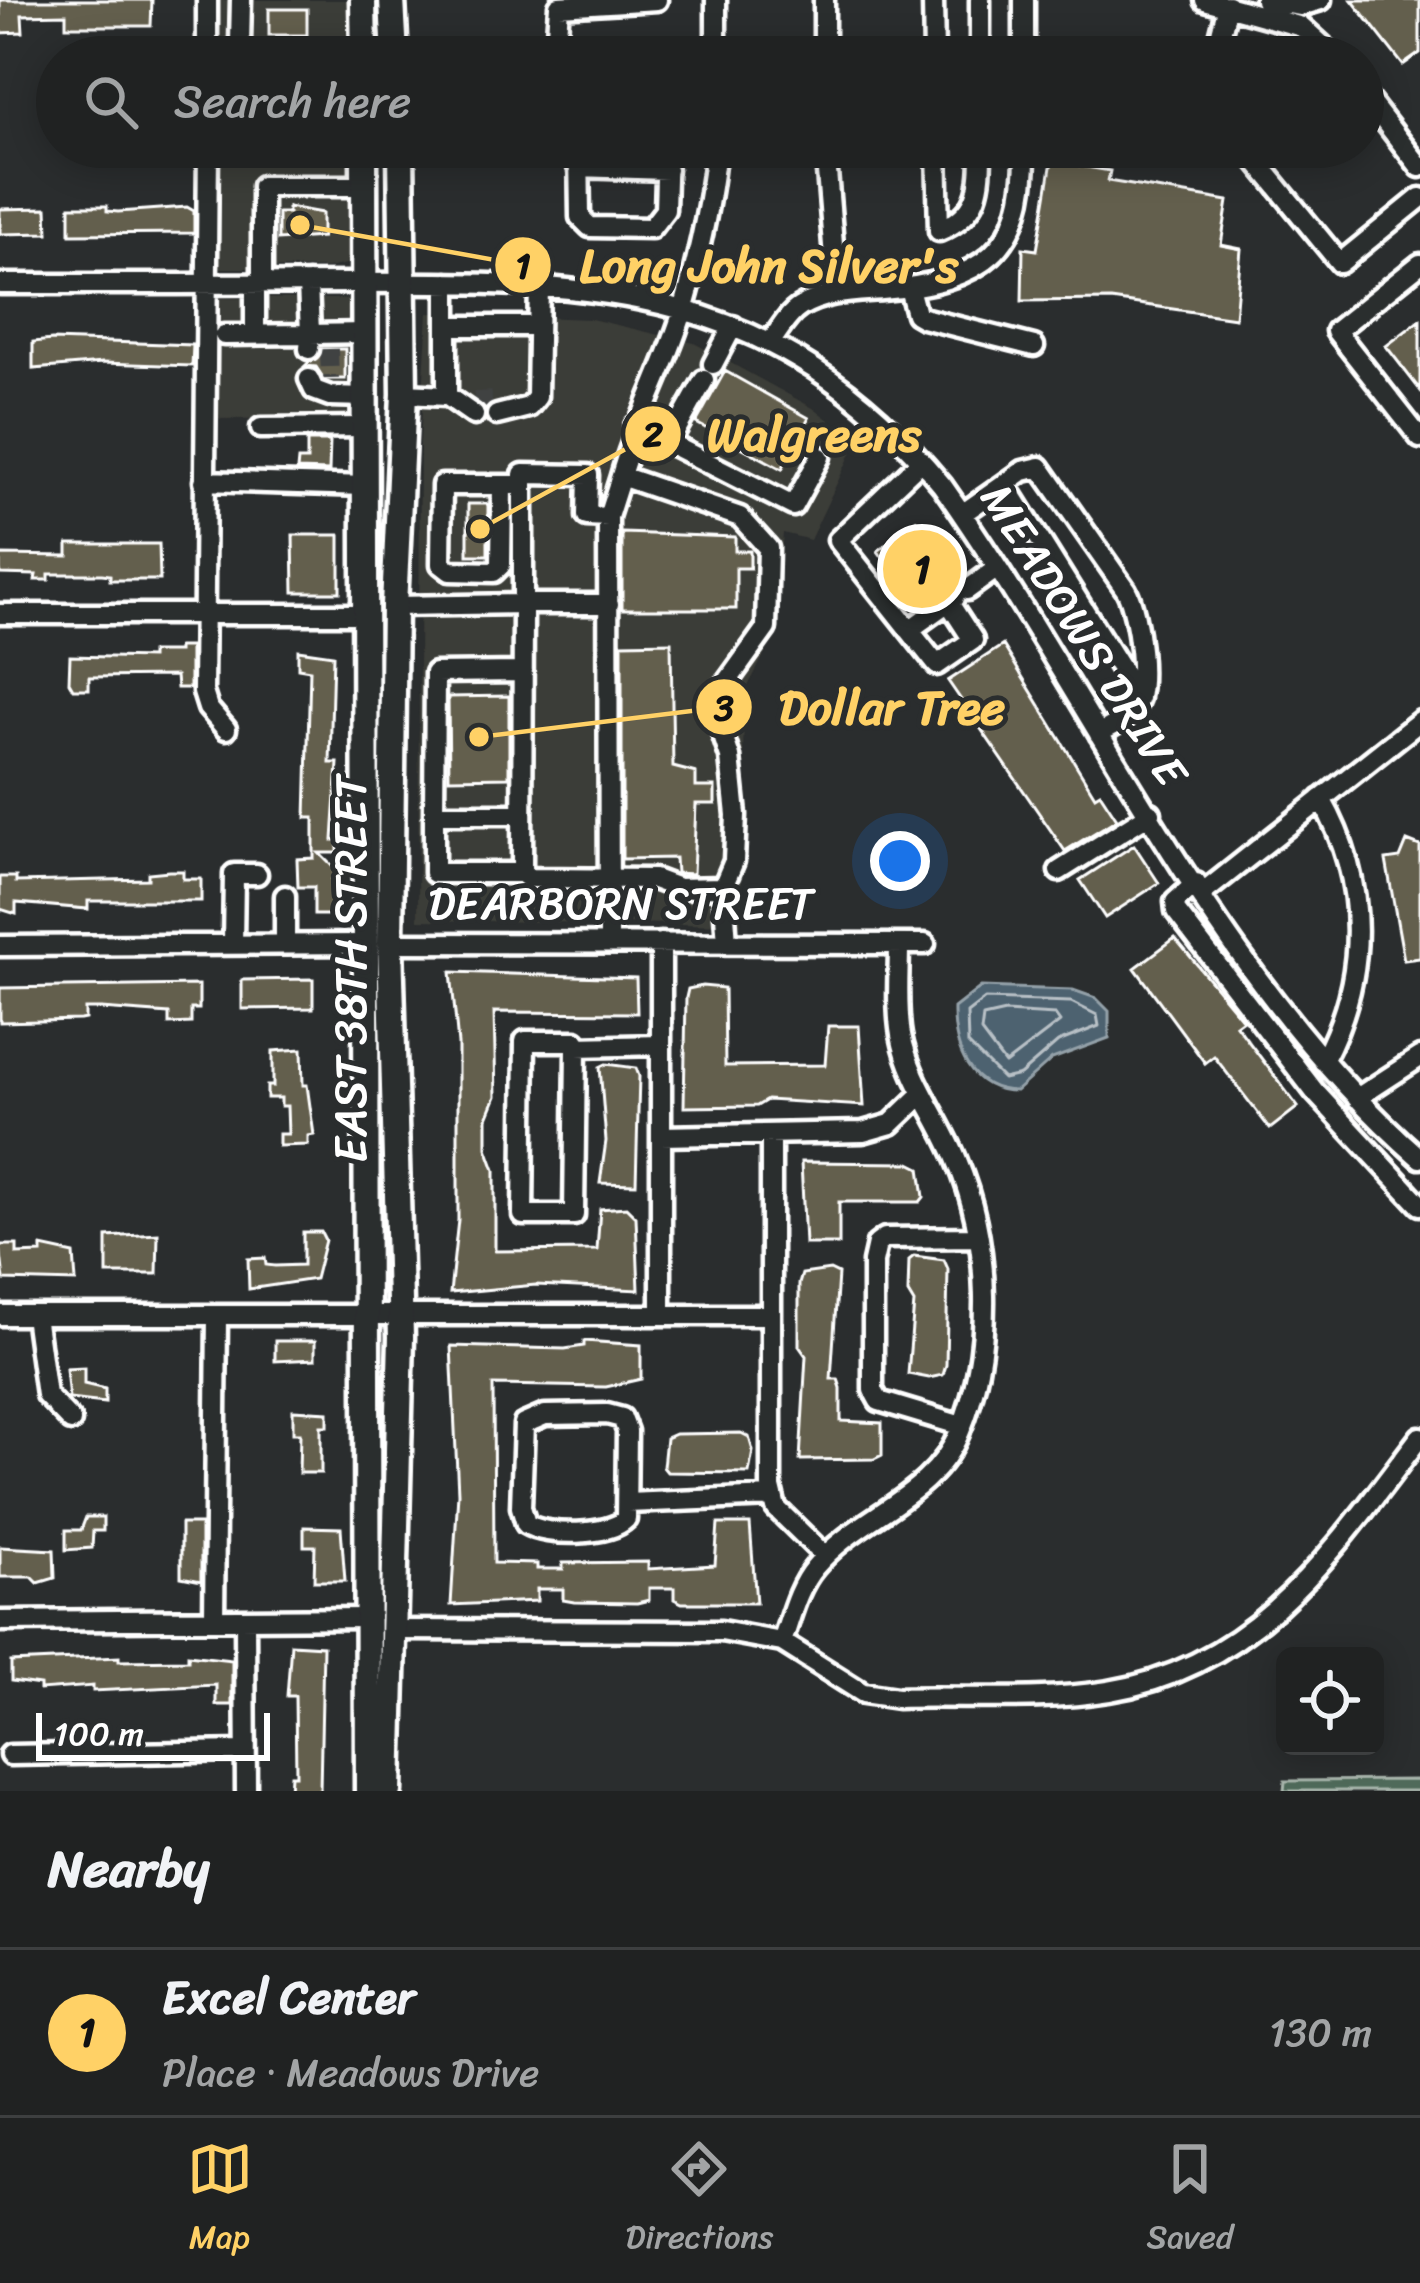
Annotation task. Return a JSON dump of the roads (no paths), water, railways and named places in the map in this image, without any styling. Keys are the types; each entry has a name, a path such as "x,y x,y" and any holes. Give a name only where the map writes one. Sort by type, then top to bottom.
{"main road":[{"path":"363,0 364,36"},
{"path":"392,0 394,36"},
{"name":"EAST 38TH STREET","path":"364,168 367,614 378,944 400,1314 368,1791"},
{"name":"EAST 38TH STREET","path":"389,1791 366,1314 404,394 401,168"}],"street":[{"path":"207,0 207,36"},
{"path":"240,36 241,0"},
{"path":"557,36 559,6 657,0"},
{"path":"716,0 716,36"},
{"path":"824,0 824,36"},
{"path":"933,0 934,36"},
{"path":"980,0 980,36"},
{"path":"1024,0 1024,36"},
{"path":"1205,0 1302,27 1312,36"},
{"path":"1265,0 1301,6 1322,0"},
{"path":"1220,36 1228,5"},
{"path":"1384,120 1420,167"},
{"path":"208,168 203,692 208,708 226,729"},
{"path":"578,168 577,209 590,227 659,224 667,170 653,168"},
{"path":"609,943 608,517 635,426 684,308 714,168"},
{"path":"827,168 837,294"},
{"path":"938,168 939,231 958,224 981,195 981,168"},
{"path":"770,344 803,304 837,294 909,288 988,262 1006,243 1026,187 1026,168"},
{"path":"1262,168 1340,263 1420,198"},
{"path":"255,334 262,186 364,186"},
{"path":"1420,264 1336,331 1420,438"},
{"path":"308,283 320,341"},
{"path":"404,394 464,405 447,326 447,283"},
{"name":"MEADOWS DRIVE","path":"0,284 539,284 617,292 684,308 770,344 862,404 921,461 962,514 1199,888 1323,1061 1420,1158"},
{"path":"503,408 529,407 537,397 539,284"},
{"path":"909,288 916,314 923,318 1034,346"},
{"path":"447,326 538,326"},
{"path":"670,441 733,326"},
{"path":"224,334 320,341 366,333"},
{"path":"309,379 314,390 330,388 366,397"},
{"path":"635,426 793,506 820,458"},
{"path":"261,428 366,427"},
{"path":"921,461 838,541 938,665 974,640 957,596"},
{"path":"962,514 1031,468 1048,472 1126,590 1134,613 1140,699 1132,712 1100,734"},
{"path":"522,873 523,474 587,475 587,516 608,517"},
{"path":"621,476 740,517 768,548 766,628 722,689 717,718 730,758 736,815 734,861 724,887 728,943"},
{"path":"204,482 366,486"},
{"path":"1005,484 1140,699"},
{"path":"502,485 501,565 494,572 449,572 442,564 442,485 502,485 524,485"},
{"path":"909,630 996,569"},
{"path":"394,606 608,604"},
{"path":"0,614 367,614"},
{"path":"522,672 435,673 434,873 522,873 528,878 724,887"},
{"path":"1416,1195 1378,1164 1315,1092 1176,911 1174,902 1321,800 1420,721"},
{"path":"1321,800 1344,841 1359,928 1354,988 1323,1061"},
{"path":"1059,871 1151,813"},
{"path":"434,814 522,814"},
{"path":"233,944 234,874 257,874"},
{"path":"285,896 285,944"},
{"path":"661,943 661,1315"},
{"path":"782,1642 807,1576 825,1556 922,1487 944,1463 962,1426 984,1310 977,1238 958,1162 922,1094 901,1034 899,944"},
{"name":"DEARBORN STREET","path":"0,946 925,944"},
{"path":"525,1041 576,1041 576,1047 574,1215 523,1215 525,1041"},
{"path":"576,1047 661,1045"},
{"path":"1357,1098 1420,1057"},
{"path":"661,1136 878,1129 891,1124 922,1094"},
{"path":"771,1136 773,1497 776,1508 825,1556"},
{"path":"962,1426 879,1401 873,1390 873,1262 877,1244 885,1238 977,1238"},
{"path":"0,1315 771,1316"},
{"path":"35,1315 40,1379 57,1411 71,1421"},
{"path":"214,1619 217,1315"},
{"path":"545,1415 622,1418 627,1431 627,1503 626,1519 613,1529 541,1530 526,1524 521,1508 524,1424 545,1415"},
{"path":"0,1621 245,1619 687,1628 782,1642 863,1693 1013,1696 1129,1687 1178,1672 1230,1647 1303,1587 1420,1437"},
{"path":"627,1503 773,1497"},
{"path":"245,1619 246,1791"},
{"path":"10,1755 245,1751"}],"water":[{"path":"981,987 1073,990 1096,998 1109,1011 1109,1038 1052,1059 1016,1091 987,1084 967,1065 954,1023 954,1008"}],"tunnel":[{"path":"329,349 330,379"},
{"path":"474,401 497,400"}],"place":[{"name":"Long John Silver's","path":"300,225"},
{"name":"Walgreens","path":"480,529"},
{"name":"Excel Center","path":"922,569"},
{"name":"Dollar Tree","path":"479,737"}]}
